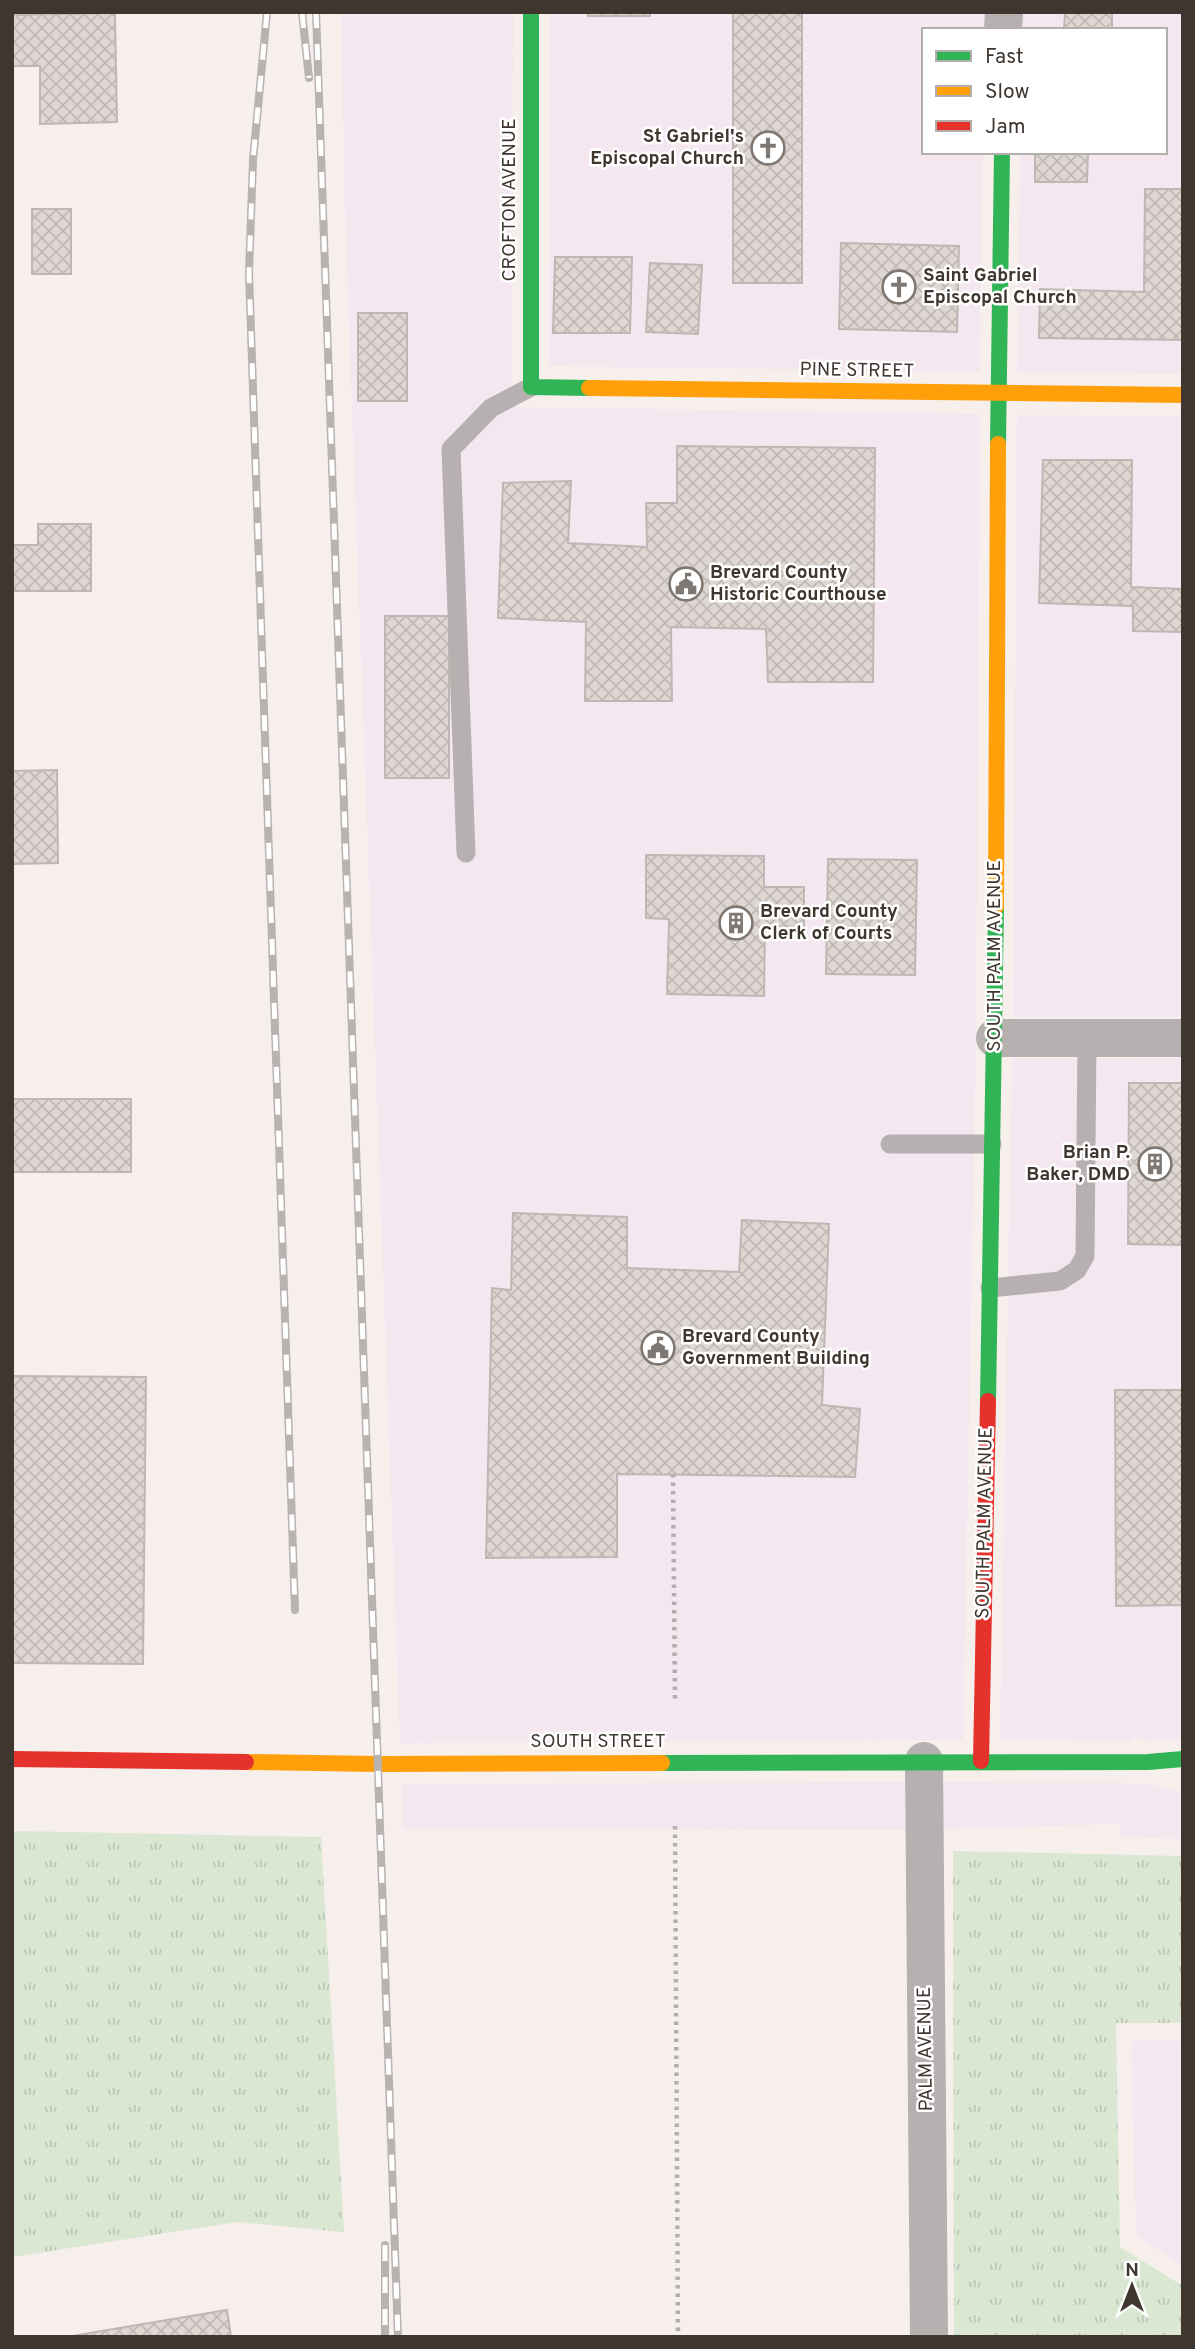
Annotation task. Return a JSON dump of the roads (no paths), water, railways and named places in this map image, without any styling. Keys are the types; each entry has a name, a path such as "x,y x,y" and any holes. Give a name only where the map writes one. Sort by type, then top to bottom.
{"street":[{"name":"CROFTON AVENUE","path":"531,12 531,387"},
{"name":"SOUTH PALM AVENUE","path":"981,1760 995,1038 1002,154"},
{"name":"PINE STREET","path":"531,387 1183,395"},
{"path":"995,1038 1183,1038"},
{"name":"SOUTH STREET","path":"12,1759 376,1763 981,1760 1148,1762 1183,1759"},
{"name":"PALM AVENUE","path":"923,1761 929,2337"},
{"path":"1148,1762 1183,1772"}],"lane":[{"path":"466,853 451,449 491,408 531,387"},
{"path":"990,1289 1060,1281 1077,1270 1085,1256 1087,1039"},
{"path":"890,1144 992,1144"}],"railway":[{"path":"267,12 253,160 249,273 295,1610"},
{"path":"302,12 309,78"},
{"path":"316,12 398,2337"},
{"path":"385,2245 385,2337"}],"place":[{"name":"St Gabriel's Episcopal Church","path":"768,148"},
{"name":"Saint Gabriel Episcopal Church","path":"899,287"},
{"name":"Brevard County Historic Courthouse","path":"686,584"},
{"name":"Brevard County Clerk of Courts","path":"736,923"},
{"name":"Brian P. Baker, DMD","path":"1155,1164"},
{"name":"Brevard County Government Building","path":"658,1348"}]}
